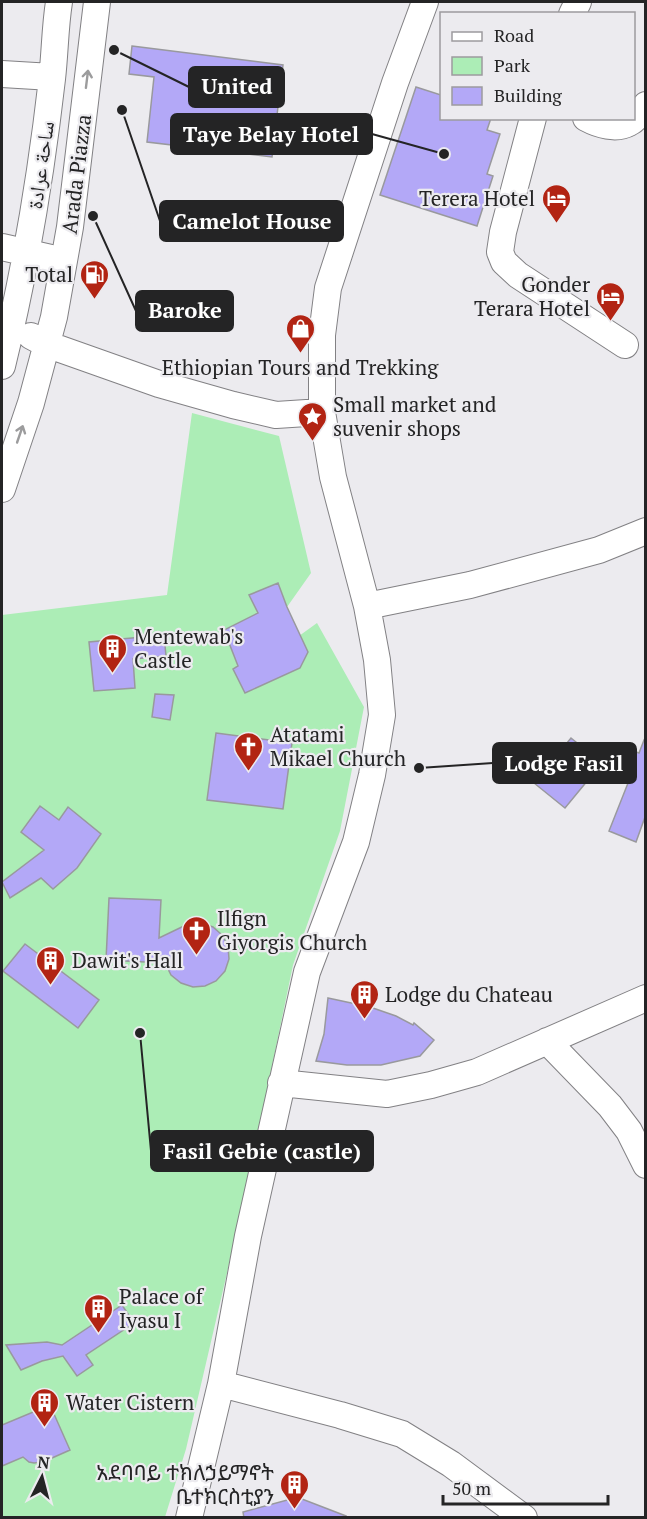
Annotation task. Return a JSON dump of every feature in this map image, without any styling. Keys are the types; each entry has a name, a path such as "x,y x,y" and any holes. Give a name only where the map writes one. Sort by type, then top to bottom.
{"street":[{"path":"189,1518 221,1384 248,1236 307,972 356,842 372,775 382,715 377,660 367,606 333,477 322,412 322,335 328,288 395,83 425,2"},
{"path":"58,4 96,8"},
{"name":"ساحة عرادة","path":"2,366 12,327 14,249 32,220 52,77 58,4"},
{"name":"Arada Piazza","path":"2,489 31,403 54,317 64,261 96,8"},
{"path":"2,74 52,77"},
{"path":"635,119 645,105"},
{"path":"532,120 503,232 500,252 504,262 518,275 625,345"},
{"path":"589,120 615,127 633,120"},
{"path":"14,249 64,261"},
{"path":"12,327 46,344 159,384 233,405 276,415 322,412"},
{"path":"367,606 470,585 598,550 645,531"},
{"path":"281,1083 387,1094 431,1085 477,1071 645,998"},
{"path":"547,1041 610,1106 629,1131 645,1165"},
{"path":"221,1384 340,1415 402,1434 451,1464 518,1516"}],"green space":[{"path":"192,413 279,436 311,573 287,607 299,636 317,623 364,707 340,831 293,965 227,1273 186,1449 165,1517 2,1517 2,615 167,595"}],"building":[{"path":"132,46 283,65 272,157 147,142 154,77 129,74"},
{"path":"416,87 440,95 440,120 490,120 487,130 500,134 487,174 493,176 477,226 380,195"},
{"path":"278,583 308,652 300,668 245,693 233,669 238,666 224,630 258,613 249,595"},
{"name":"Mentewab's Castle","path":"164,635 166,656 133,659 135,688 94,691 89,642"},
{"path":"155,694 174,695 170,720 152,717"},
{"name":"Atatami Mikael Church","path":"216,733 292,743 283,809 207,800"},
{"path":"571,738 602,763 565,808 534,783"},
{"path":"644,740 645,817 636,842 609,831 632,773 611,766 619,746 639,753"},
{"path":"40,806 59,820 68,807 101,834 77,868 53,889 41,878 10,898 2,882 44,850 21,832"},
{"path":"109,898 161,900 159,938 188,924 201,923 213,927 222,935 228,946 229,959 225,971 216,981 205,986 193,987 181,983 171,975 165,963 106,960"},
{"name":"Dawit's Hall","path":"25,944 99,1000 78,1028 3,971"},
{"path":"328,998 370,1007 413,1025 414,1023 434,1040 420,1056 381,1065 347,1065 316,1061 324,1034"},
{"name":"Palace of Iyasu I","path":"122,1305 134,1323 86,1355 93,1365 77,1376 63,1356 42,1361 21,1370 6,1345 47,1342 62,1345"},
{"path":"50,1405 70,1450 43,1462 29,1462 23,1457 2,1466 2,1425"},
{"name":"አደባባይ ተክለኃይማኖት ቤተክርስቲያን","path":"291,1499 302,1499 346,1516 345,1518 244,1518 243,1512"}],"place":[{"name":"United","path":"114,50"},
{"name":"Camelot House","path":"122,110"},
{"name":"Taye Belay Hotel","path":"444,154"},
{"name":"Baroke","path":"93,216"},
{"name":"Terera Hotel","path":"556,224"},
{"name":"Total","path":"94,300"},
{"name":"Gonder Terara Hotel","path":"611,322"},
{"name":"Ethiopian Tours and Trekking","path":"300,354"},
{"name":"Small market and suvenir shops","path":"312,442"},
{"name":"Mentewab's Castle","path":"113,674"},
{"name":"Lodge Fasil","path":"419,768"},
{"name":"Atatami Mikael Church","path":"249,772"},
{"name":"Ilfign Giyorgis Church","path":"196,956"},
{"name":"Dawit's Hall","path":"51,986"},
{"name":"Lodge du Chateau","path":"364,1020"},
{"name":"Fasil Gebie (castle)","path":"140,1033"},
{"name":"Palace of Iyasu I","path":"98,1334"},
{"name":"Water Cistern","path":"45,1428"},
{"name":"አደባባይ ተክለኃይማኖት ቤተክርስቲያን","path":"295,1510"}]}
